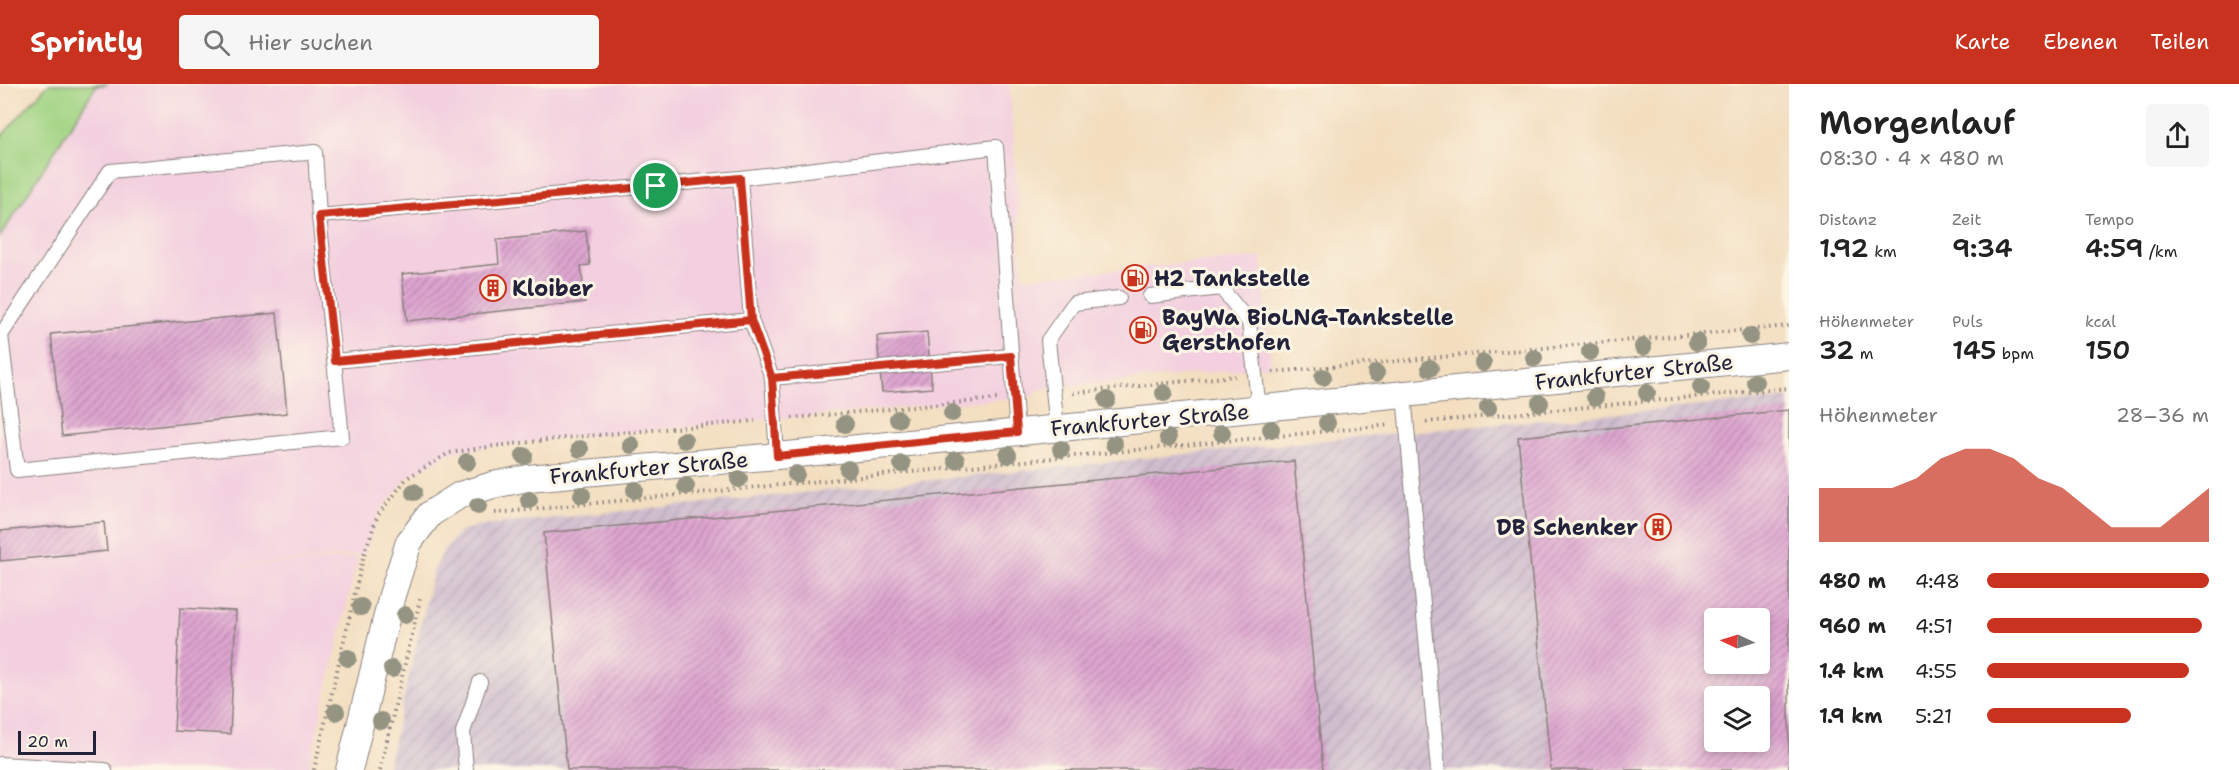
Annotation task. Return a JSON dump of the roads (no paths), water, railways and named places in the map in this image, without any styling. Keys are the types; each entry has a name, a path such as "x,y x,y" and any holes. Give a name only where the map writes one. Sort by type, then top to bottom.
{"street":[{"name":"Frankfurter Straße","path":"349,770 392,595 409,542 430,514 460,495 492,484 1789,356"}],"lane":[{"path":"319,216 740,178 996,147 1017,432"},
{"path":"315,152 319,216 342,436 17,470 1,335 110,171 315,152"},
{"path":"740,178 751,320 772,378 777,456"},
{"path":"1150,296 1221,288 1249,322 1259,409"},
{"path":"1056,429 1048,340 1074,303 1119,298"},
{"path":"335,361 751,320"},
{"path":"772,378 1011,356"},
{"path":"1404,395 1438,770"},
{"path":"466,770 463,732 480,682"},
{"path":"0,764 105,770"}],"place":[{"name":"H2 Tankstelle","path":"1135,278"},
{"name":"Kloiber","path":"493,288"},
{"name":"BayWa BioLNG-Tankstelle Gersthofen","path":"1143,330"},
{"name":"DB Schenker","path":"1658,527"}]}
